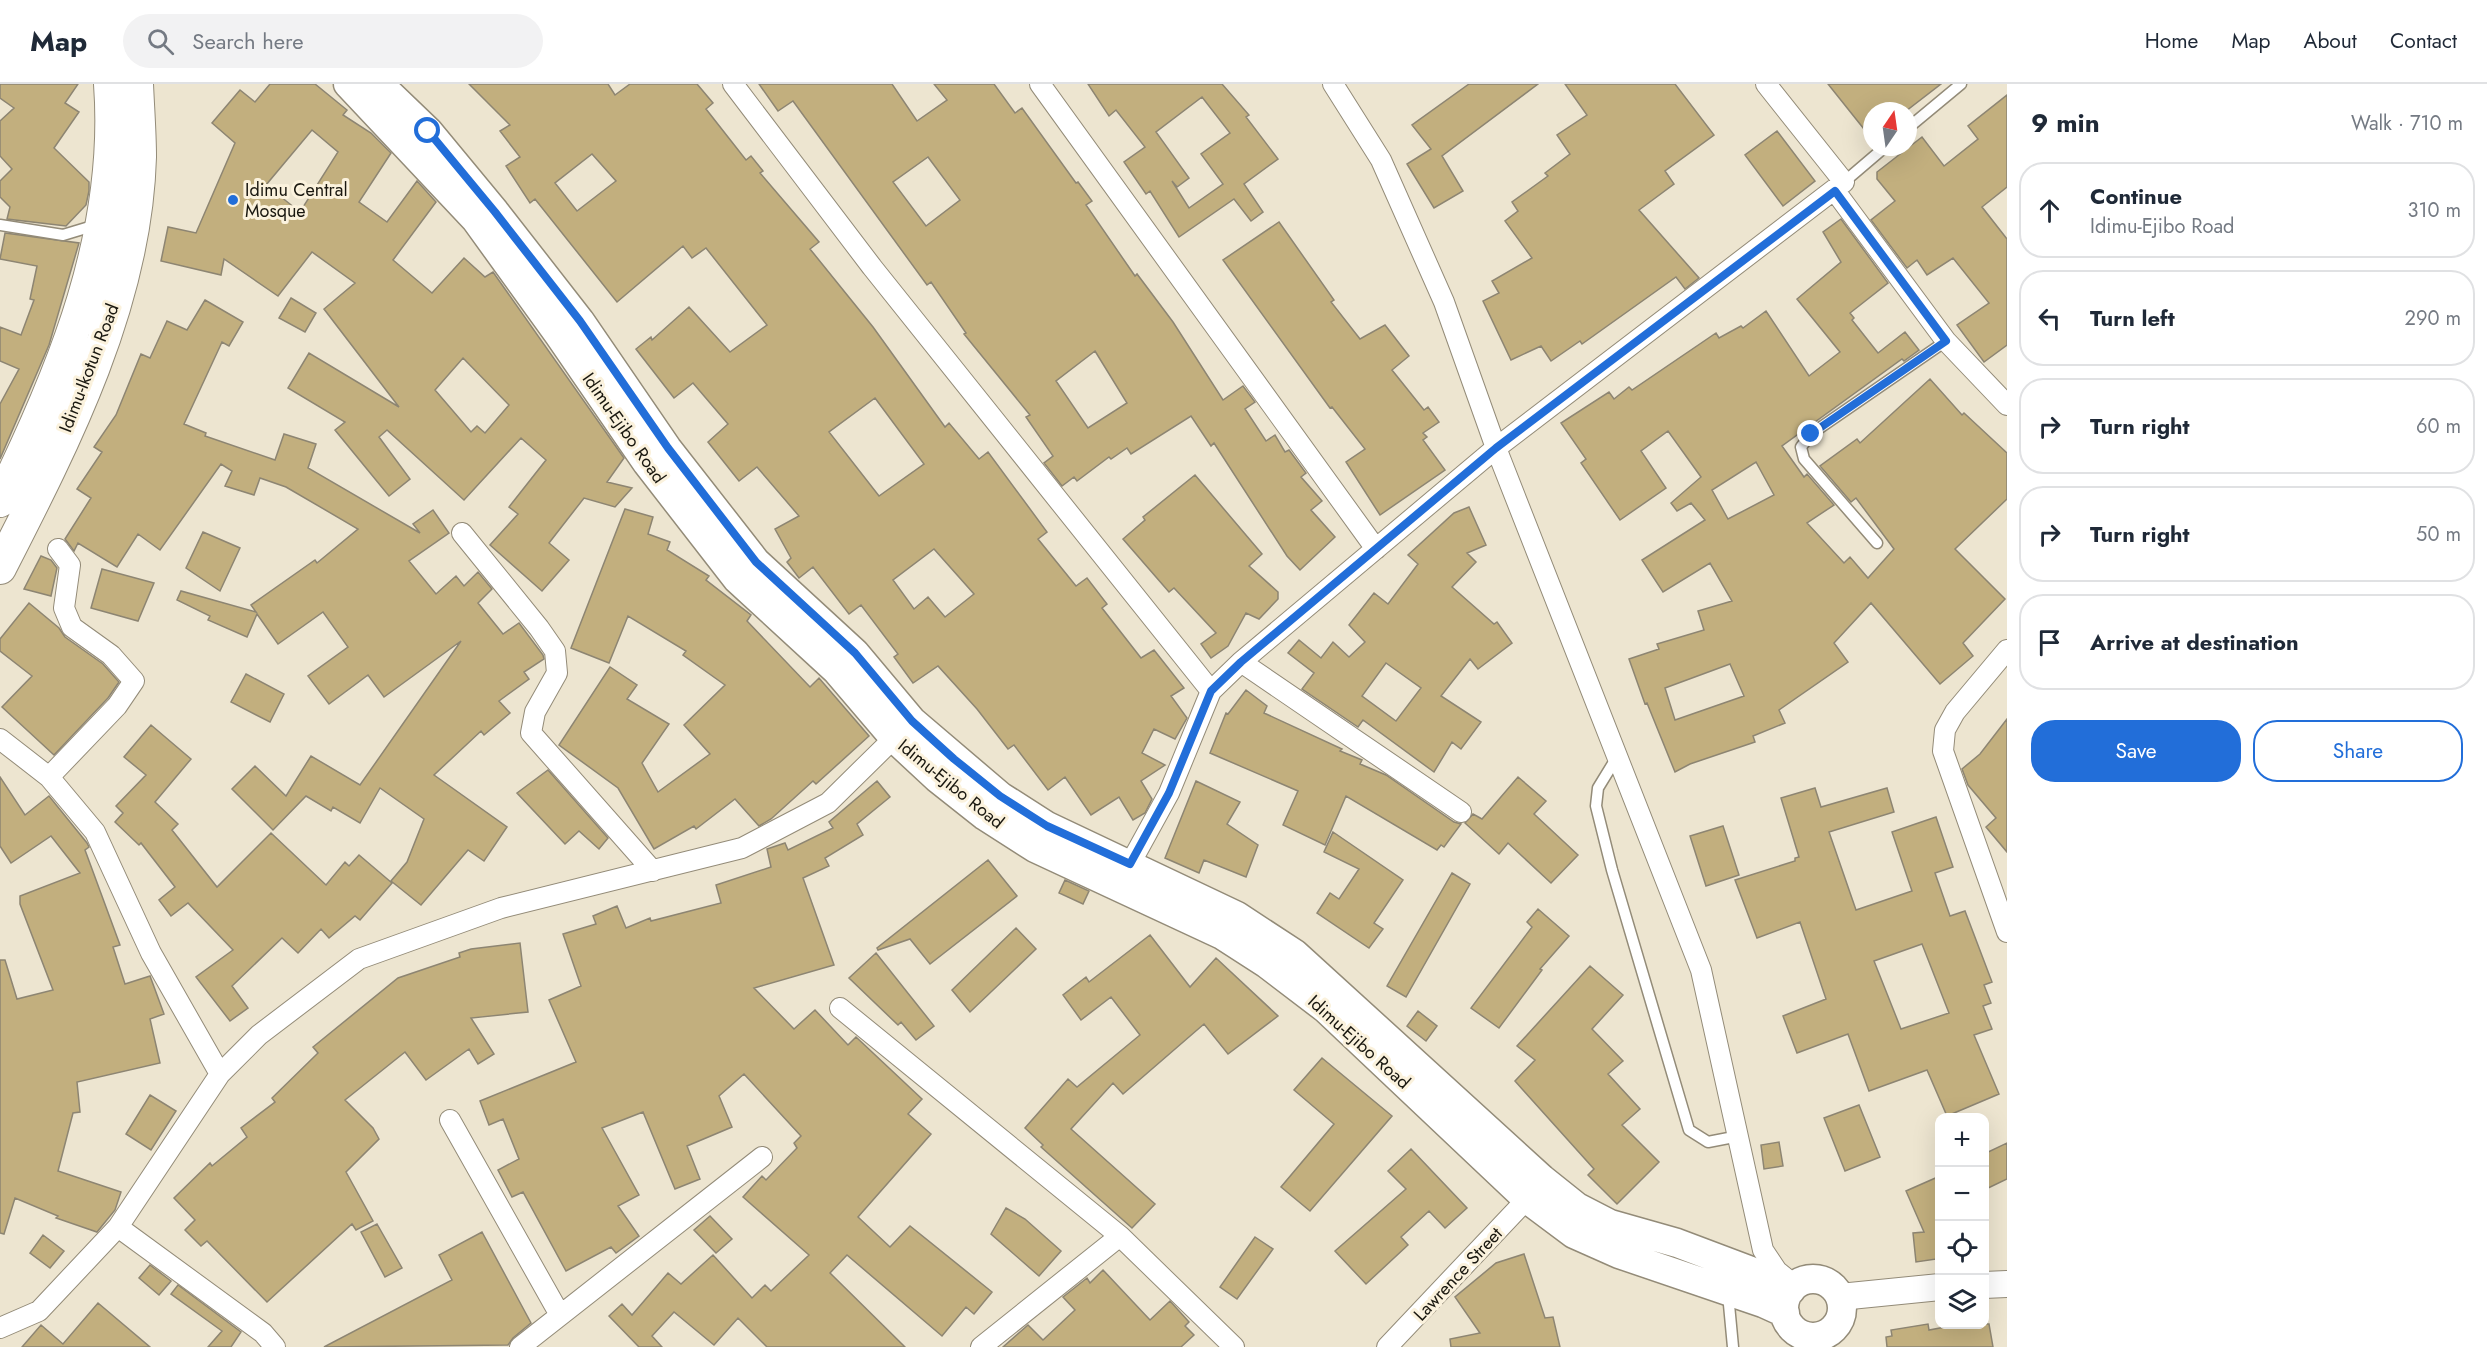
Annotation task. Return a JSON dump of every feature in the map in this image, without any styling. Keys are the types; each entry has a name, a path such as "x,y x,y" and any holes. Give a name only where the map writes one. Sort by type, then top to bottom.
{"main road":[{"name":"Idimu-Ikotun Road","path":"0,501 44,412 76,327 102,223 112,153 110,84"},
{"name":"Idimu-Ikotun Road","path":"0,568 72,418 110,324 130,238 139,169 137,84"},
{"name":"Idimu-Ejibo Road","path":"348,84 476,220 560,335 647,463 737,579 836,670 894,738 937,778 985,816 1035,848 1222,935 1268,964 1326,1009 1527,1199 1574,1234 1610,1250 1727,1291 1790,1296"},
{"name":"Idimu-Ejibo Road","path":"379,84 428,131 495,212 580,321 668,448 756,562 855,653 912,721 954,759 1000,796 1047,826 1237,916 1295,954 1542,1179 1577,1207 1610,1224 1677,1243 1754,1272 1790,1296"},
{"path":"1840,1307 1827,1334 1807,1342 1792,1328 1790,1296 1807,1280 1821,1280 1832,1286 1840,1307 1843,1347"}],"street":[{"path":"733,84 872,267 1211,691"},
{"path":"1041,84 1376,549"},
{"path":"1333,84 1381,160 1444,302 1496,448 1701,970 1763,1250 1777,1270 1790,1296"},
{"path":"1766,84 1840,186 1946,341 2007,405"},
{"path":"1130,864 1169,793 1211,691 1241,662 1496,448 1840,186"},
{"path":"462,533 555,651 557,673 535,712 531,733 653,871"},
{"path":"49,777 117,706 134,681 111,655 72,627 64,608 70,565 58,549"},
{"path":"2007,650 1955,712 1945,730 1943,751 2007,932"},
{"path":"1241,662 1461,812"},
{"path":"0,1328 39,1311 118,1227 220,1074 259,1035 359,959 501,908 742,848 828,803 894,738"},
{"path":"0,739 49,777 95,832 151,952 220,1074"},
{"path":"840,1008 1120,1236 1234,1347"},
{"path":"450,1120 560,1315"},
{"path":"520,1347 762,1157"},
{"name":"Lawrence Street","path":"1396,1344 1527,1199"},
{"path":"118,1227 263,1342"},
{"path":"981,1347 1120,1236"},
{"path":"1989,1285 2007,1284"},
{"path":"1840,1307 1935,1288"}],"lane":[{"path":"1917,121 1961,84"},
{"path":"1840,186 1875,156"},
{"path":"0,225 63,235 102,223"},
{"path":"1877,543 1804,459 1801,447 1811,434 1946,341"},
{"path":"1617,757 1598,788 1596,806 1612,870 1689,1130 1708,1142 1739,1136"},
{"path":"1727,1291 1733,1347"}],"building":[{"path":"0,84 78,84 65,103 79,112 54,148 89,182 89,191 86,205 66,226 7,219 10,207 0,197 0,181 12,169 0,156 0,121 14,108 0,98"},
{"path":"270,84 315,84 347,110 343,115 371,133 391,153 359,202 387,222 417,181 436,202 393,260 432,293 464,258 485,277 493,272 624,458 607,482 632,488 615,507 584,498 549,543 569,560 542,591 490,545 518,514 509,507 546,460 521,438 464,500 387,430 379,437 410,479 389,496 335,430 345,422 288,388 309,353 399,407 324,309 355,283 312,252 278,296 224,259 221,275 161,261 168,227 196,233 235,143 212,123 240,90 255,102","holes":["312,130 338,152 300,212 266,185","463,358 509,405 485,433 477,426 471,432 435,390"]},
{"path":"469,84 608,84 615,95 630,84 697,84 713,103 706,109 746,160 751,156 763,171 760,173 819,242 810,249 873,327 945,427 949,423 979,459 988,452 1047,532 1038,539 1076,586 1087,578 1107,604 1102,608 1141,658 1154,650 1184,688 1171,696 1187,718 1175,739 1154,729 1142,753 1165,765 1141,781 1152,799 1145,813 1133,820 1119,797 1091,815 1065,777 1048,790 1014,745 1008,749 977,709 938,666 913,683 894,657 898,654 861,605 849,614 813,567 799,578 787,562 791,558 775,529 799,516 757,467 739,481 708,442 728,424 693,383 674,398 636,349 651,337 652,340 689,307 730,352 767,325 706,248 692,258 683,246 617,302 535,199 530,203 506,166 520,157 500,131 510,125","holes":["592,154 616,181 577,211 555,183","875,398 924,464 879,496 829,432","934,549 974,594 945,617 928,597 914,609 893,580"]},
{"path":"759,84 892,84 917,121 947,100 934,84 994,84 1015,113 1022,108 1076,183 1078,182 1092,201 1086,205 1135,276 1137,274 1173,322 1223,400 1243,386 1255,402 1245,409 1266,441 1275,435 1285,452 1289,450 1306,473 1301,477 1322,501 1311,510 1335,537 1300,570 1287,556 1214,443 1211,446 1191,416 1131,454 1127,448 1111,459 1109,457 1077,481 1074,477 1062,486 1044,463 1053,456 1026,417 1030,415 964,334 966,333 931,282 927,285 793,101 778,111","holes":["928,157 960,200 926,226 893,182","1095,351 1127,403 1088,428 1056,381"]},
{"path":"1088,84 1222,84 1249,115 1246,117 1278,159 1244,184 1263,212 1251,221 1234,199 1179,237 1150,191 1146,194 1124,162 1145,147 1116,110 1109,116","holes":["1202,97 1230,133 1201,154 1223,184 1189,208 1172,181 1177,187 1189,178 1156,132"]},
{"path":"1469,84 1538,84 1442,156 1463,191 1434,208 1407,164 1431,149 1412,125"},
{"path":"1565,84 1675,84 1714,135 1665,171 1674,184 1639,210 1699,278 1685,289 1676,277 1582,344 1580,341 1551,361 1541,346 1511,360 1483,301 1499,293 1492,281 1532,258 1505,221 1518,211 1512,202 1548,176 1545,173 1570,154 1557,135 1587,115"},
{"path":"1828,84 1941,84 1917,103 1863,102 1863,128"},
{"path":"2007,95 2007,187 1982,207 2007,239 2007,345 1984,362 1957,325 1989,303 1953,258 1927,275 1917,260 1907,268 1871,220 1895,201 1877,179 1877,172 1898,156 1917,156 1917,141 1922,137 1944,166 1978,139 1968,126"},
{"path":"1777,131 1815,181 1783,206 1745,155"},
{"path":"1841,219 1888,283 1850,313 1854,318 1852,320 1878,353 1905,332 1919,350 1904,361 1902,359 1782,446 1804,477 1807,474 1834,505 1807,523 1844,563 1850,557 1868,578 1894,549 1856,498 1851,502 1820,466 1857,439 1860,443 1930,379 1962,415 1964,413 2007,453 2007,499 1955,549 2005,599 1963,643 1973,656 1940,684 1871,603 1834,643 1848,662 1779,710 1785,723 1753,736 1755,742 1690,764 1675,772 1647,703 1645,704 1629,659 1659,649 1657,644 1704,630 1698,611 1732,601 1710,563 1663,592 1642,560 1705,520 1691,503 1677,511 1671,503 1701,477 1668,431 1641,451 1666,488 1620,520 1581,463 1586,459 1561,423 1609,392 1614,399 1629,387 1632,390 1716,333 1719,338 1741,326 1743,328 1766,311 1809,376 1840,352 1797,299 1841,262 1823,232","holes":["1756,462 1774,495 1728,519 1712,490","1730,664 1744,696 1675,720 1665,688"]},
{"path":"1279,222 1334,300 1331,302 1360,339 1385,325 1409,356 1392,370 1424,410 1428,407 1439,422 1423,433 1427,437 1423,440 1445,470 1380,515 1346,462 1365,449 1332,407 1330,408 1223,260"},
{"path":"5,233 79,243 49,345 0,459 0,404 19,369 0,361 0,327 21,335 34,300 30,299 37,266 0,259"},
{"path":"291,298 316,313 305,332 279,318"},
{"path":"205,300 243,322 229,346 222,342 184,424 206,433 205,436 275,460 284,434 316,444 308,468 420,533 413,524 433,510 449,533 409,561 436,594 456,576 464,586 478,572 492,589 478,603 503,634 519,623 543,655 544,659 524,672 529,679 499,701 510,713 484,735 481,731 434,775 507,827 484,861 468,850 421,905 391,881 407,862 424,819 380,788 360,823 333,807 331,811 306,796 273,830 232,789 255,766 286,796 311,756 360,785 461,641 384,697 368,675 329,704 308,676 348,647 323,612 278,644 257,614 247,637 208,620 210,616 177,600 181,591 256,612 251,605 315,560 317,563 358,529 286,487 260,478 254,495 225,486 232,471 221,464 160,550 138,534 117,567 78,543 74,551 65,539 91,498 77,489 102,452 94,447 116,415 141,354 150,358 167,321 187,330"},
{"path":"1195,475 1262,554 1249,566 1278,592 1278,599 1259,619 1246,613 1228,646 1211,658 1201,644 1216,633 1174,588 1169,592 1123,539 1145,520 1143,517"},
{"path":"1469,507 1486,545 1467,553 1476,562 1452,587 1494,624 1497,622 1512,643 1478,669 1470,659 1441,696 1481,722 1461,749 1452,742 1434,772 1363,720 1358,727 1302,689 1314,673 1288,653 1299,640 1321,658 1333,642 1349,657 1365,642 1349,625 1374,593 1388,604 1418,564 1408,555 1454,513","holes":["1386,663 1421,688 1396,721 1362,696"]},
{"path":"625,509 653,517 648,534 670,542 667,550 709,576 706,580 751,615 747,621 810,687 819,678 869,736 816,784 813,781 771,819 759,826 735,799 696,829 694,826 654,849 618,788 559,745 610,667 637,685 627,699 669,724 642,763 658,792 710,754 684,725 725,685 683,655 686,651 628,616 609,663 571,648"},
{"path":"203,532 240,548 220,591 186,568"},
{"path":"41,556 51,560 57,568 51,596 24,589"},
{"path":"102,569 154,583 138,621 91,608"},
{"path":"29,603 59,628 65,637 103,664 119,682 108,698 54,755 2,707 32,676 0,651 0,639"},
{"path":"246,674 284,694 270,722 231,702"},
{"path":"1246,690 1267,706 1264,713 1362,760 1360,764 1386,775 1454,822 1461,824 1444,847 1441,845 1437,850 1346,796 1325,845 1283,825 1298,791 1210,753 1226,713 1228,714"},
{"path":"2007,719 2007,852 1986,827 1996,818 1968,785 1962,769 1980,754"},
{"path":"151,725 191,759 155,802 178,824 172,830 217,887 271,833 326,885 345,862 349,866 359,855 392,883 360,920 355,916 329,938 321,929 298,953 282,938 232,986 248,1008 230,1021 196,977 233,950 188,903 171,916 159,900 175,887 141,843 139,845 115,822 123,813 116,806 146,775 124,757"},
{"path":"548,770 608,838 599,849 579,831 565,844 517,793"},
{"path":"0,777 25,815 49,796 87,843 89,847 85,850 120,945 113,947 125,984 150,976 164,1014 150,1019 160,1063 77,1082 80,1112 73,1113 58,1171 121,1192 115,1210 97,1232 56,1218 58,1216 15,1198 4,1234 0,1233 0,960 5,960 17,999 53,990 20,904 20,896 80,873 51,836 11,863 0,846"},
{"path":"1518,777 1546,801 1534,814 1578,855 1551,883 1508,843 1499,854 1465,823 1473,814 1482,819"},
{"path":"877,781 890,797 857,824 863,835 825,858 829,866 803,878 834,965 754,988 794,1029 815,1010 848,1045 856,1037 922,1099 908,1114 931,1134 858,1217 890,1247 910,1226 992,1292 974,1314 966,1307 942,1336 847,1255 830,1273 905,1347 767,1347 738,1318 714,1345 674,1312 652,1336 662,1347 639,1347 609,1316 622,1304 632,1315 668,1273 681,1284 713,1255 752,1298 765,1285 771,1291 809,1255 743,1197 762,1176 766,1180 797,1148 794,1143 801,1136 744,1074 719,1096 732,1127 687,1146 700,1179 675,1189 643,1112 602,1128 639,1195 618,1206 639,1236 616,1253 611,1247 566,1271 523,1192 512,1197 498,1170 519,1159 503,1119 489,1125 480,1101 576,1062 549,1000 581,986 563,934 596,924 593,916 617,906 626,928 650,918 651,921 721,903 716,885 771,867 767,849 785,843 788,850 833,828 829,822"},
{"path":"1196,781 1240,802 1227,824 1258,845 1246,877 1204,860 1199,873 1165,858"},
{"path":"1815,788 1821,807 1887,788 1894,812 1829,832 1856,910 1912,891 1892,832 1936,817 1953,867 1935,873 1950,916 1965,911 1992,982 1984,985 1991,1003 1983,1006 1992,1029 1974,1035 1999,1094 1954,1113 1946,1113 1927,1070 1869,1091 1848,1034 1797,1053 1783,1016 1826,999 1800,922 1757,938 1735,880 1795,861 1795,858 1799,857 1781,798","holes":["1922,944 1949,1013 1901,1029 1874,961"]},
{"path":"1723,826 1739,875 1706,886 1690,836"},
{"path":"1333,832 1403,880 1374,923 1383,929 1369,948 1317,913 1330,893 1339,899 1359,869 1324,852"},
{"path":"988,860 1017,896 930,964 910,939 878,950 877,948"},
{"path":"1452,873 1470,884 1406,997 1387,986"},
{"path":"1065,880 1089,891 1083,904 1059,893"},
{"path":"1538,909 1569,936 1540,969 1542,970 1499,1028 1471,1008 1532,927 1527,922"},
{"path":"1016,928 1036,949 970,1012 952,990"},
{"path":"1150,935 1190,987 1216,958 1278,1016 1228,1054 1204,1024 1123,1094 1113,1083 1071,1129 1155,1204 1132,1228 1041,1147 1043,1145 1025,1128 1068,1079 1077,1087 1140,1035 1111,997 1081,1020 1063,995 1086,977 1089,982"},
{"path":"520,943 528,1012 471,1018 494,1054 478,1064 469,1049 426,1080 405,1052 345,1100 373,1128 379,1139 346,1172 373,1221 356,1230 352,1224 267,1302 207,1241 201,1246 185,1230 195,1220 174,1198 210,1163 212,1166 247,1137 241,1128 275,1102 272,1098 318,1053 313,1047 398,978 460,957 459,953 471,949"},
{"path":"876,953 934,1026 916,1040 901,1022 898,1025 849,978"},
{"path":"1590,966 1623,995 1592,1029 1623,1061 1608,1074 1640,1109 1622,1125 1659,1162 1617,1204 1588,1175 1594,1169 1515,1081 1535,1060 1517,1046"},
{"path":"1418,1011 1437,1026 1426,1041 1407,1026"},
{"path":"1322,1058 1392,1116 1310,1211 1281,1187 1334,1124 1294,1090"},
{"path":"150,1095 176,1111 151,1150 126,1134"},
{"path":"1859,1105 1880,1157 1845,1171 1824,1118"},
{"path":"1779,1142 1783,1166 1764,1169 1761,1145"},
{"path":"2007,1143 2007,1179 1989,1188 1989,1167 1989,1152"},
{"path":"1411,1149 1467,1208 1445,1228 1429,1211 1401,1237 1408,1245 1366,1284 1335,1251 1406,1189 1388,1171"},
{"path":"1935,1178 1935,1259 1916,1262 1913,1233 1924,1232 1906,1191"},
{"path":"1006,1208 1025,1219 1061,1251 1039,1276 991,1234"},
{"path":"710,1216 732,1239 716,1253 694,1230"},
{"path":"377,1224 402,1268 385,1277 361,1232"},
{"path":"482,1232 531,1323 508,1345 324,1347 452,1280 439,1255"},
{"path":"43,1235 64,1251 50,1268 30,1253"},
{"path":"1255,1237 1273,1249 1237,1299 1220,1287"},
{"path":"1524,1254 1545,1318 1553,1317 1560,1347 1451,1347 1450,1339 1480,1333 1455,1297 1496,1263"},
{"path":"150,1265 171,1281 159,1295 139,1278"},
{"path":"1103,1270 1150,1320 1170,1301 1189,1322 1185,1326 1194,1335 1181,1347 1003,1347 1028,1325 1043,1340 1075,1310 1063,1297 1087,1278 1090,1283"},
{"path":"178,1285 241,1332 231,1347 208,1347 222,1331 171,1294"},
{"path":"98,1303 150,1347 22,1347 41,1325 63,1344"},
{"path":"1928,1324 1929,1330 1989,1329 1989,1324 1993,1347 1887,1347 1886,1337 1892,1336 1891,1330"}],"place":[{"name":"Idimu Central Mosque","path":"233,200"}],"route":[{"path":"428,131 580,321 668,448 756,562 855,653 912,721 954,759 1000,796 1047,826 1130,864 1169,793 1211,691 1241,662 1496,448 1835,191 1946,341 1811,434"}]}
